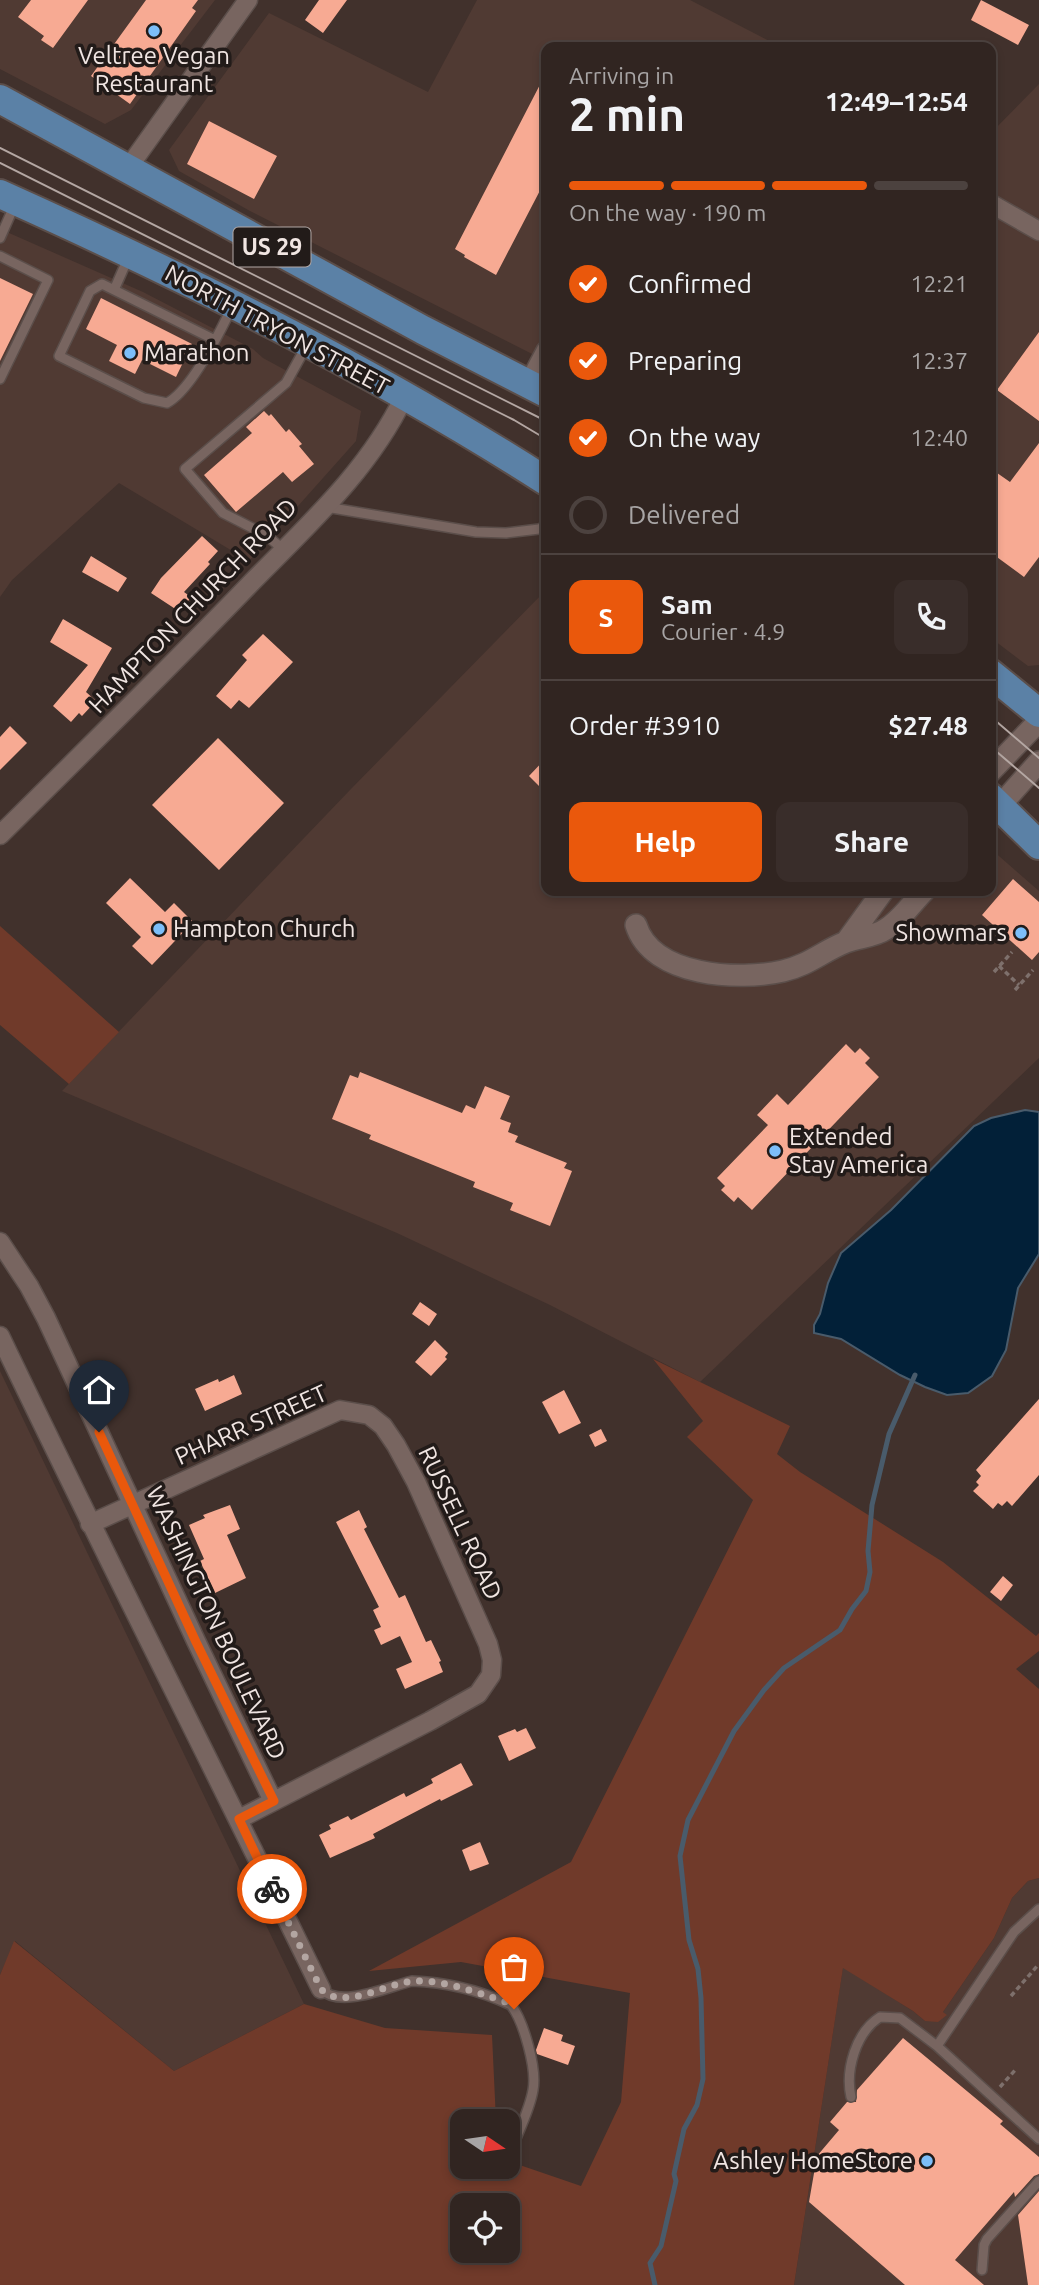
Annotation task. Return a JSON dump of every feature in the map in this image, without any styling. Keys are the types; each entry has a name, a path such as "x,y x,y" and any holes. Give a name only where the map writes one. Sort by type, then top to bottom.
{"main road":[{"name":"US 29","path":"0,99 411,323 537,388"},
{"name":"NORTH TRYON STREET","path":"8,198 234,304 404,397 541,478"},
{"path":"996,678 1039,713"},
{"path":"996,809 1039,845"}],"street":[{"path":"128,168 248,0"},
{"path":"996,206 1039,231"},
{"name":"HAMPTON CHURCH ROAD","path":"0,835 73,765 324,507 374,451 404,397"},
{"path":"996,766 1039,721"},
{"path":"996,804 1036,765"},
{"path":"846,942 879,896"},
{"path":"636,926 643,940 668,961 686,969 712,974 756,975 807,964 846,942 871,937 886,930 919,896"},
{"name":"WASHINGTON BOULEVARD","path":"0,1242 46,1318 196,1642 274,1801"},
{"path":"0,1336 90,1524 239,1819 321,1989"},
{"name":"PHARR STREET","path":"90,1524 333,1412 356,1411"},
{"name":"RUSSELL ROAD","path":"274,1801 461,1704 478,1694 491,1675 492,1660 488,1644 416,1482 383,1426 369,1415 356,1411"},
{"path":"239,1819 274,1801"}],"lane":[{"path":"0,238 8,198"},
{"path":"114,290 129,254"},
{"path":"0,256 48,280 0,379"},
{"path":"215,340 102,284 90,291 59,356 144,398 167,403 184,388 215,340 234,304"},
{"path":"284,550 266,535 223,513 185,469 286,383 307,344"},
{"path":"324,507 493,533 541,528"},
{"path":"937,2046 1014,1932 1039,1909"},
{"path":"321,1989 328,1995 356,1997 412,1981 423,1981 454,1986 511,2005 525,2037 534,2080 533,2093 520,2127"},
{"path":"851,2097 849,2078 852,2062 863,2035 874,2021 889,2016 900,2018 937,2046 1039,2138"},
{"path":"982,2270 987,2239 1039,2181"}],"path":[{"path":"994,972 1012,952"},
{"path":"999,966 1020,985"},
{"path":"1014,990 1033,970"},
{"path":"1011,1996 1039,1964"}],"shaded area":[{"path":"0,0 215,0 131,110 105,124 0,69"},
{"path":"477,0 690,0 771,42 541,42 541,358 250,211 179,171 169,150 269,13 428,92"},
{"path":"1039,84 1039,665 1028,666 996,642 996,128"},
{"path":"0,229 143,292 253,349 263,358 361,411 356,441 249,561 119,483 12,580 0,597"},
{"path":"541,595 541,896 996,896 996,853 1039,891 1039,1058 700,1382 550,1305 397,1233 62,1091"},
{"path":"0,926 119,1032 69,1084 0,1025"},
{"path":"653,1359 790,1426 777,1454 800,1472 943,1562 1036,1636 1039,1633 1039,1651 1016,1669 1039,1689 1039,1878 1028,1881 1012,1898 994,1938 943,2012 947,2015 938,2022 925,2021 843,1968 794,2285 0,2285 0,1975 14,1941 174,2071 304,2004 385,2028 492,2035 495,2109 450,2109 450,2179 520,2179 520,2165 581,2186 621,2102 630,1993 461,1962 369,1971 571,1862 753,1500 687,1437 703,1421"},
{"path":"0,1371 304,2004 174,2071 15,1941 0,1975"},
{"path":"1039,1878 1039,2285 794,2285 843,1967 925,2021 946,2015 943,2012 994,1938 1012,1898 1028,1881"}],"water":[{"path":"1025,1110 1039,1112 1039,1254 1018,1288 1006,1350 992,1376 968,1393 947,1395 900,1375 841,1339 814,1333 814,1325 820,1314 828,1283 841,1253 891,1210 974,1126 991,1118"}],"building":[{"path":"31,0 88,0 53,48 41,40 44,36 18,17"},
{"path":"146,0 198,0 192,8 196,11 130,104 91,76"},
{"path":"319,0 347,0 323,33 305,20"},
{"path":"981,0 1029,25 1018,45 971,20"},
{"path":"541,83 541,189 496,275 455,249"},
{"path":"209,121 277,156 254,199 187,164"},
{"path":"0,278 33,294 0,361"},
{"name":"Marathon","path":"101,298 192,344 176,377 142,360 135,374 109,361 117,345 86,329"},
{"path":"1039,332 1039,421 997,390"},
{"path":"264,411 269,416 271,414 286,432 289,429 314,464 292,482 283,472 236,512 204,475 252,433 246,427"},
{"path":"1039,443 1039,557 1024,577 996,556 996,472 1010,482"},
{"path":"202,536 218,551 208,562 210,564 184,592 191,597 180,612 151,593 161,578"},
{"path":"91,556 127,578 118,592 82,572"},
{"path":"63,619 112,648 86,692 96,701 82,716 79,713 71,722 53,706 88,665 50,642"},
{"path":"263,634 293,662 249,708 239,700 231,709 216,696 247,660 242,655"},
{"path":"10,726 27,743 0,770 0,737"},
{"path":"218,738 284,803 219,870 152,805"},
{"path":"541,763 541,788 529,776"},
{"name":"Hampton Church","path":"130,878 165,912 174,903 193,922 152,965 132,946 141,937 106,903"},
{"name":"Showmars","path":"1013,879 1039,902 1039,952 1032,960 982,915"},
{"name":"Extended Stay America","path":"846,1044 855,1053 860,1048 870,1058 865,1063 879,1077 752,1210 738,1197 734,1202 721,1190 725,1186 717,1178 768,1125 757,1115 777,1094 788,1105"},
{"path":"360,1072 462,1113 466,1105 475,1109 485,1086 510,1096 500,1119 511,1123 508,1132 518,1136 515,1142 567,1163 564,1168 572,1171 550,1226 510,1210 513,1203 473,1187 475,1182 369,1139 371,1135 332,1119 350,1075 358,1078"},
{"path":"420,1302 437,1314 429,1326 412,1314"},
{"path":"435,1340 448,1353 445,1357 447,1359 431,1376 415,1362"},
{"path":"234,1375 242,1394 205,1411 195,1389"},
{"path":"564,1390 581,1423 559,1434 542,1402"},
{"path":"1039,1399 1039,1475 1012,1506 1007,1501 1002,1506 998,1503 993,1509 973,1491 979,1485 976,1482 981,1476 976,1470"},
{"path":"601,1429 607,1441 595,1447 589,1435"},
{"path":"230,1505 240,1529 227,1535 246,1578 215,1593 200,1561 204,1559 189,1525 205,1518 203,1515"},
{"path":"359,1510 367,1527 364,1529 399,1598 405,1595 426,1642 431,1640 441,1661 439,1662 443,1672 405,1689 396,1669 412,1662 400,1636 381,1645 374,1630 381,1627 373,1610 379,1607 336,1522"},
{"path":"1003,1576 1013,1585 1001,1601 990,1592"},
{"path":"526,1728 536,1748 509,1761 498,1736"},
{"path":"461,1763 473,1785 373,1834 375,1838 330,1858 319,1835 331,1829 329,1825 348,1816 351,1820 404,1793 406,1797 433,1783 431,1779"},
{"path":"480,1842 489,1864 470,1871 462,1850"},
{"path":"544,2028 563,2035 561,2041 575,2046 568,2065 537,2054"},
{"name":"Ashley HomeStore","path":"903,2038 1003,2121 1000,2124 1039,2157 1039,2174 1015,2197 1014,2192 955,2260 984,2285 905,2285 809,2202 817,2156 839,2130 830,2122 847,2102 856,2102 857,2090"},
{"path":"1039,2191 1039,2285 1028,2285 1018,2215"}],"waterway":[{"path":"655,2285 650,2263 661,2246 676,2181 674,2174 684,2129 697,2105 703,2079 701,1998 698,1969 689,1940 680,1856 688,1820 734,1731 764,1690 784,1668 840,1630 866,1591 870,1572 868,1551 872,1505 889,1434 915,1375"}],"tram line":[{"path":"0,148 541,418"},
{"path":"0,163 514,420 541,436"},
{"path":"996,721 1039,758"},
{"path":"996,751 1039,788"}],"way so far":[{"path":"272,1889 321,1989 328,1995 356,1997 412,1981 423,1981 481,1994 505,2002 514,2009"}],"place":[{"name":"Veltree Vegan Restaurant","path":"154,31"},
{"name":"Marathon","path":"130,353"},
{"name":"Hampton Church","path":"159,929"},
{"name":"Showmars","path":"1021,933"},
{"name":"Extended Stay America","path":"775,1151"},
{"name":"Ashley HomeStore","path":"927,2161"}],"route":[{"path":"99,1432 196,1642 274,1801 239,1819 272,1889"}]}
